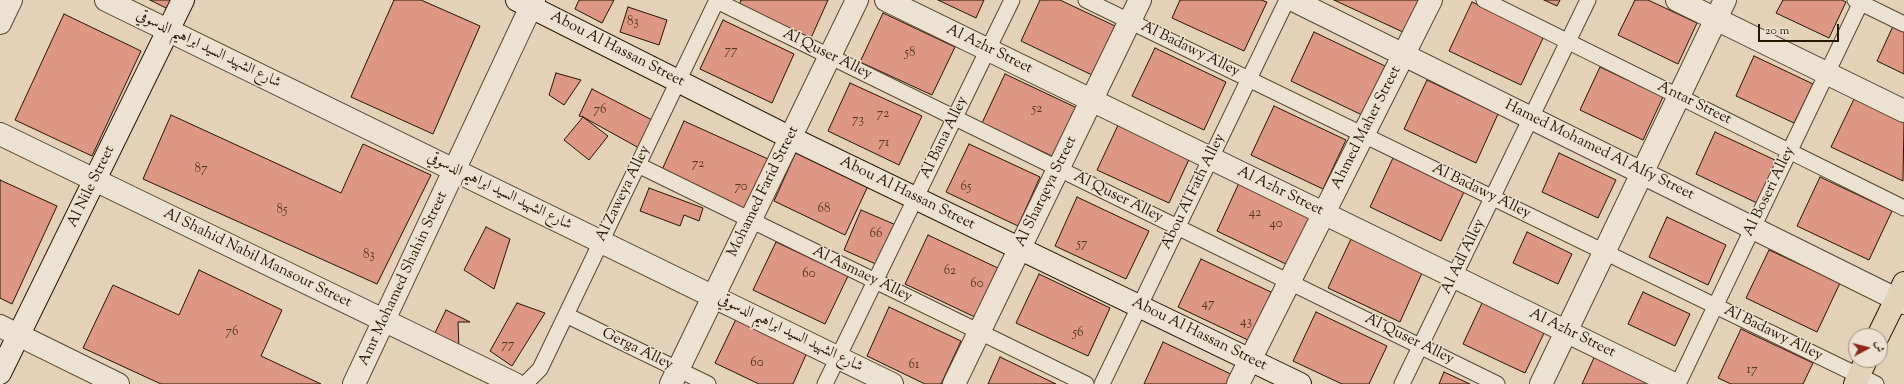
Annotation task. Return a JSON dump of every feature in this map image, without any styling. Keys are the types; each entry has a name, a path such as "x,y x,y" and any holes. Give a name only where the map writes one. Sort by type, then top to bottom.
{"main road":[{"path":"1882,328 1901,295"}],"street":[{"path":"0,23 10,0"},
{"name":"شارع الشهيد السيد ابراهيم الدسوقي","path":"106,0 892,384"},
{"name":"Al Nile Street","path":"0,373 9,331 95,180 183,0"},
{"name":"Mohamed Farid Street","path":"675,377 857,0"},
{"name":"Al Azhr Street","path":"886,0 1674,384"},
{"name":"Al Sharqeya Street","path":"954,384 1140,0"},
{"name":"Hamed Mohamed Al Alfy Street","path":"1293,0 1753,228 1901,295"},
{"name":"Ahmed Maher Street","path":"1238,384 1431,0"},
{"path":"1677,0 1904,111"},
{"path":"1541,384 1725,0"},
{"name":"Abou Al Hassan Street","path":"527,2 791,138 1300,384"},
{"name":"Amr Mohamed Shahin Street","path":"354,384 455,170 527,2"},
{"name":"Al Shahid Nabil Mansour Street","path":"0,134 515,384"},
{"path":"9,331 118,384"}],"lane":[{"name":"Al Quser Alley","path":"717,0 1497,384"},
{"name":"Al Zaweya Alley","path":"525,384 540,369 717,0"},
{"name":"Al Bana Alley","path":"825,384 1012,0"},
{"name":"Al Badawy Alley","path":"1086,0 1715,306 1864,376"},
{"name":"Abou Al Fath Alley","path":"1102,384 1287,0"},
{"name":"Antar Street","path":"1484,0 1904,208"},
{"name":"Al Adl Alley","path":"1402,384 1588,0"},
{"path":"1859,1 1904,24"},
{"name":"Al Boseri Alley","path":"1678,384 1827,73 1859,1"},
{"name":"Al Asmaey Alley","path":"638,165 1086,384"},
{"name":"Gerga Alley","path":"566,315 675,377 708,384"}],"building":[{"path":"150,0 172,0 168,9"},
{"path":"394,0 421,0 480,26 433,134 351,97"},
{"path":"579,0 614,0 602,23 575,9"},
{"path":"741,0 828,0 811,38 739,5"},
{"path":"938,0 984,0 976,18"},
{"path":"1040,0 1060,0 1115,26 1092,75 1021,41"},
{"path":"1180,0 1261,0 1267,2 1244,51 1172,18"},
{"path":"1334,0 1420,0 1405,33"},
{"path":"1544,0 1560,0 1557,6"},
{"path":"1635,0 1648,0 1697,23 1678,64 1618,35"},
{"path":"1783,0 1842,0 1846,2 1829,38 1776,13"},
{"path":"1472,2 1544,36 1521,85 1449,51"},
{"path":"628,7 667,20 659,45 620,32"},
{"path":"883,13 955,47 932,95 860,62"},
{"path":"64,14 141,51 92,156 15,120"},
{"path":"723,20 794,54 772,103 700,69"},
{"path":"1894,24 1904,28 1904,74 1877,61"},
{"path":"1314,32 1385,66 1362,115 1291,81"},
{"path":"1155,48 1226,82 1204,130 1132,96"},
{"path":"1754,56 1813,84 1794,123 1736,96"},
{"path":"1600,67 1663,97 1643,140 1580,110"},
{"path":"556,73 581,80 564,105 549,95"},
{"path":"1005,74 1077,108 1054,157 982,123"},
{"path":"1427,80 1498,114 1476,163 1404,129"},
{"path":"850,83 922,116 899,165 828,131"},
{"path":"592,89 654,121 639,148 579,116"},
{"path":"1854,99 1904,122 1903,181 1831,147"},
{"path":"1274,106 1346,140 1323,189 1251,155"},
{"path":"171,115 341,193 363,144 431,175 377,284 143,179"},
{"path":"583,117 608,136 589,160 564,140"},
{"path":"684,121 768,159 745,210 661,172"},
{"path":"1120,121 1191,155 1169,203 1097,170"},
{"path":"1715,132 1777,161 1757,203 1696,174"},
{"path":"969,144 1040,177 1018,226 946,192"},
{"path":"796,152 868,186 845,235 774,201"},
{"path":"1559,153 1616,180 1598,218 1542,192"},
{"path":"1393,158 1464,192 1441,241 1370,207"},
{"path":"1820,177 1892,211 1869,260 1797,226"},
{"path":"0,180 57,206 12,304 0,298"},
{"path":"1239,183 1311,216 1288,265 1217,231"},
{"path":"649,188 703,208 699,221 684,215 680,226 640,211"},
{"path":"1077,197 1149,231 1126,279 1055,246"},
{"path":"861,210 896,225 878,265 844,250"},
{"path":"1667,217 1726,245 1708,285 1649,257"},
{"path":"486,227 510,239 494,289 464,270"},
{"path":"1527,232 1572,254 1558,284 1513,263"},
{"path":"928,235 1000,269 977,318 905,284"},
{"path":"1351,239 1422,273 1400,322 1328,288"},
{"path":"776,242 848,276 825,324 753,290"},
{"path":"1769,250 1840,283 1817,332 1746,298"},
{"path":"1201,259 1273,293 1250,341 1178,307"},
{"path":"199,270 282,310 261,356 321,384 161,384 83,348 113,285 179,315"},
{"path":"1039,274 1110,308 1088,356 1016,323"},
{"path":"1643,292 1690,314 1675,346 1628,324"},
{"path":"1483,301 1545,331 1525,373 1463,344"},
{"path":"517,303 545,313 512,366 490,351"},
{"path":"889,307 961,341 941,384 925,384 867,356"},
{"path":"446,310 470,322 458,322 459,350 433,337"},
{"path":"1316,312 1387,346 1369,384 1342,384 1293,361"},
{"path":"738,315 809,348 793,384 759,384 715,363"},
{"path":"1741,329 1813,363 1803,384 1731,384 1718,378"},
{"path":"1163,342 1235,376 1231,384 1144,384"},
{"path":"1598,349 1670,384 1582,384"},
{"path":"1000,357 1056,384 988,384"},
{"path":"1444,372 1470,384 1439,384"}]}
